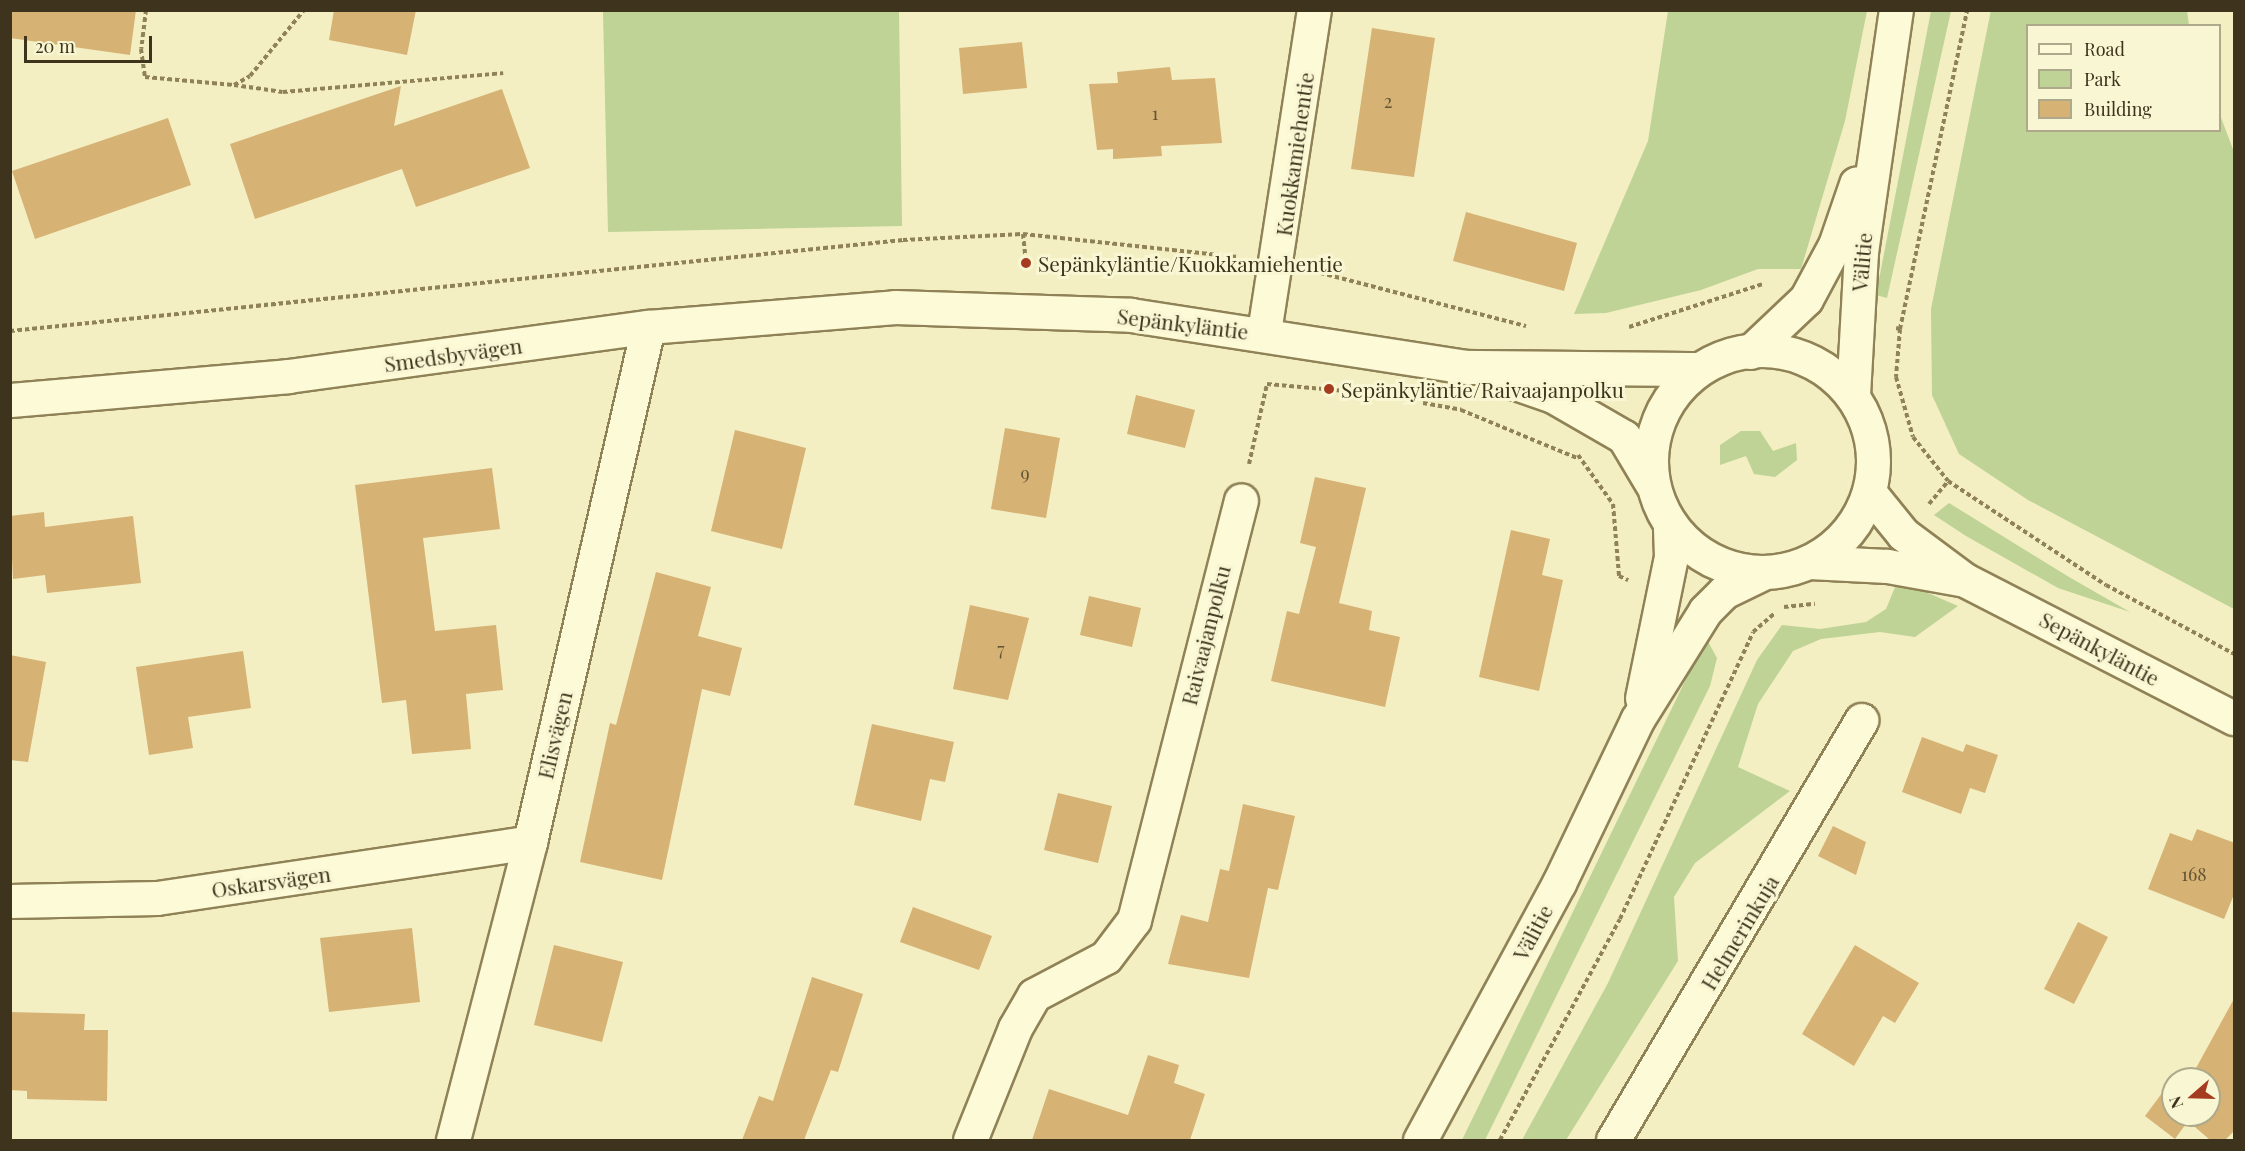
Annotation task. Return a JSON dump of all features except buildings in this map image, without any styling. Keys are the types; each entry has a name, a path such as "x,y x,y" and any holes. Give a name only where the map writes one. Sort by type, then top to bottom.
{"main road":[{"name":"Kuokkamiehentie","path":"1264,333 1314,10"},
{"name":"Välitie","path":"1853,395 1876,130 1896,10"},
{"name":"Välitie","path":"1750,352 1806,299 1835,245 1876,130"},
{"name":"Sepänkyläntie","path":"895,307 1131,315 1264,333 1468,367 1699,369"},
{"name":"Smedsbyvägen","path":"10,400 288,376 648,327 895,307"},
{"name":"Elisvägen","path":"453,1140 530,842 648,327"},
{"path":"1750,352 1801,357 1853,395 1872,445 1869,492 1840,541 1809,562 1763,573 1730,568 1695,550 1670,524 1653,486 1651,452 1659,418 1674,393 1699,369 1750,352"},
{"name":"Sepänkyläntie","path":"1468,367 1553,396 1624,437 1653,486"},
{"name":"Sepänkyläntie","path":"1869,492 1903,534 1965,580 2235,718"},
{"name":"Raivaajanpolku","path":"970,1140 1015,1028 1034,995 1106,957 1134,920 1241,500"},
{"name":"Välitie","path":"1637,720 1671,557 1670,524"},
{"name":"Sepänkyläntie","path":"1809,562 1887,566 1965,580"},
{"name":"Välitie","path":"1420,1140 1559,883 1637,720 1705,611 1724,592 1763,573"},
{"name":"Helmerinkuja","path":"1613,1140 1861,720"},
{"name":"Oskarsvägen","path":"10,901 157,898 530,842"}],"path":[{"path":"146,10 141,49 145,77 282,92 503,73"},
{"path":"234,86 250,76 304,10"},
{"path":"1900,329 1967,10"},
{"path":"1023,234 1026,263"},
{"path":"10,331 844,244"},
{"path":"1241,500 1267,384 1362,393"},
{"path":"1417,401 1461,411 1578,458"},
{"path":"1903,534 1948,481"},
{"path":"1500,1140 1620,918 1753,632 1782,608 1824,603"}],"green space":[{"path":"1991,10 2187,11 2189,24 2026,24 2026,132 2221,132 2221,118 2234,152 2234,609 2028,500 1959,454 1932,395 1931,309"},
{"path":"603,11 899,11 902,226 608,232"},
{"path":"1668,11 1867,11 1845,121 1801,269 1758,269 1701,290 1606,313 1574,314 1648,141"},
{"path":"1931,11 1951,11 1887,298 1876,295"},
{"path":"1741,431 1760,431 1773,451 1796,443 1797,460 1775,477 1754,474 1746,456 1720,465 1720,445"},
{"path":"1949,503 2130,612 2058,588 1966,536 1934,515"},
{"path":"1898,580 1958,606 1915,637 1880,632 1821,639 1793,651 1758,704 1738,767 1790,791 1695,863 1674,897 1678,961 1566,1140 1522,1140 1608,983 1757,660 1782,625 1820,629 1866,622 1886,609"},
{"path":"1706,638 1717,658 1710,686 1485,1140 1462,1140"}],"place":[{"name":"Sepänkyläntie/Kuokkamiehentie","path":"1026,263"},
{"name":"Sepänkyläntie/Raivaajanpolku","path":"1329,389"}]}
